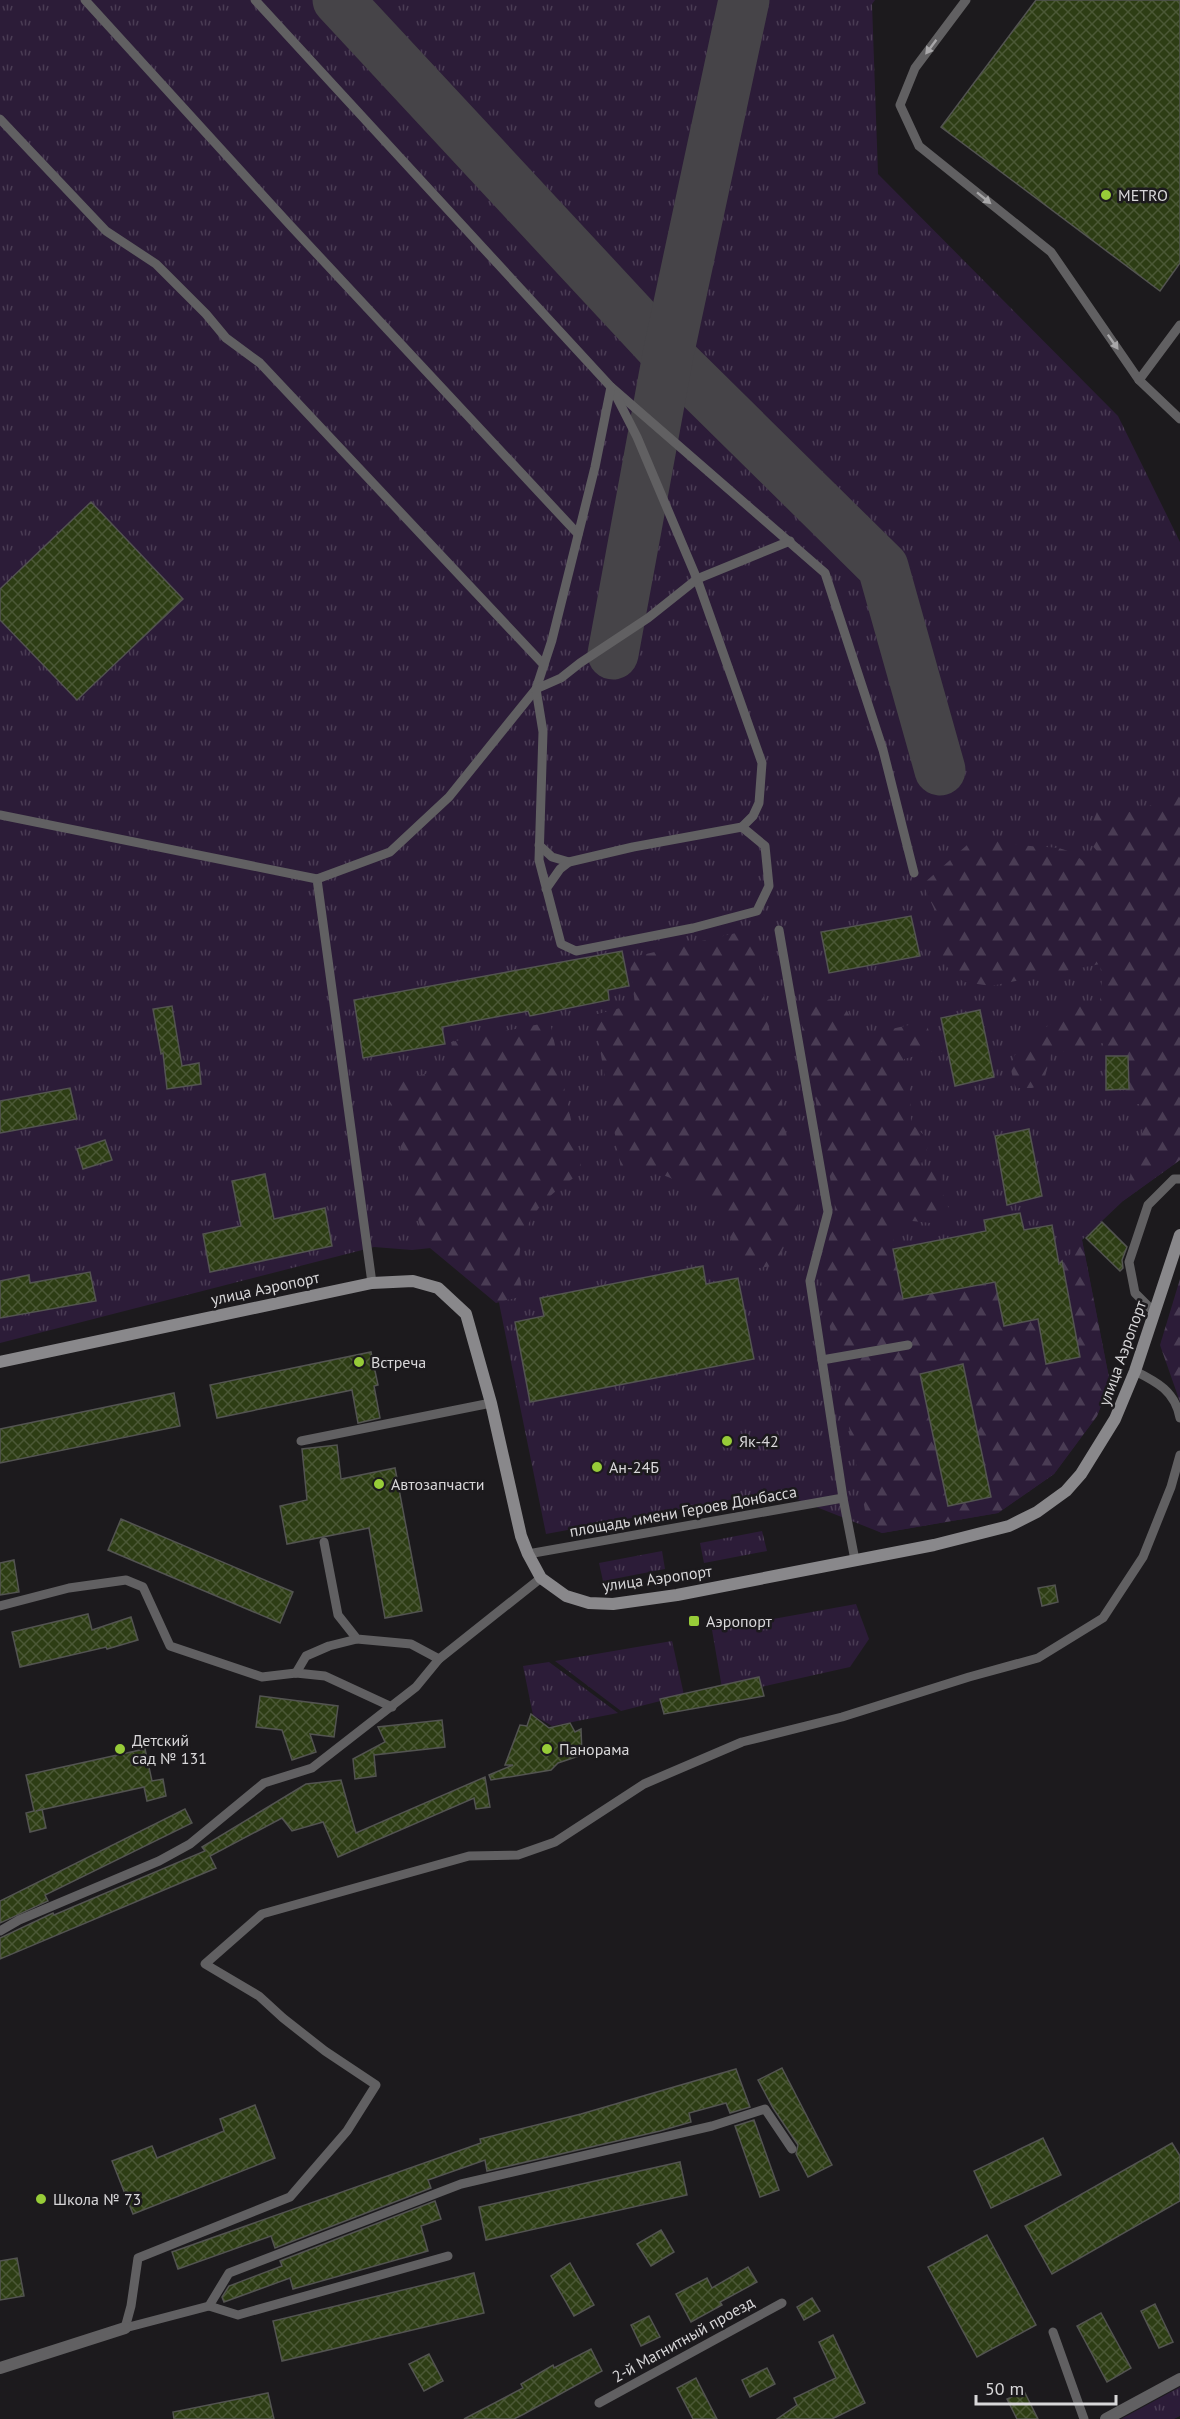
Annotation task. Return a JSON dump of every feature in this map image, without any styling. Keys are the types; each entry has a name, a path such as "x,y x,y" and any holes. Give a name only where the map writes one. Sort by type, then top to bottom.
{"main road":[{"name":"улица Аэропорт","path":"0,1362 372,1282 413,1281 438,1288 466,1314 491,1403 521,1536 541,1578 566,1596 589,1603 613,1604 676,1595 934,1545 1009,1526 1037,1512 1066,1491 1094,1455 1115,1419 1135,1371 1180,1235"}],"street":[{"path":"0,2368 125,2328"},
{"path":"1106,2419 1180,2379"}],"lane":[{"path":"85,0 578,534"},
{"path":"255,0 611,387 825,573 883,750 914,873"},
{"path":"966,0 915,68 900,105 919,146 1051,252 1139,380 1180,419"},
{"path":"0,119 106,231 156,264 206,314 226,338 260,363 544,665"},
{"path":"1139,380 1180,325"},
{"path":"0,815 317,879 390,852 449,797 536,689 578,534 611,387"},
{"path":"539,845 552,857 569,861 742,827 753,816 759,803 762,763 698,579 637,437 611,387"},
{"path":"536,689 561,678 648,618 698,579 790,541"},
{"path":"536,689 543,732 539,860 561,944 576,951 693,928 757,911 769,886 765,846 742,827"},
{"path":"546,889 560,869 569,861"},
{"path":"317,879 372,1282"},
{"path":"779,930 828,1212 810,1281 843,1498 855,1560"},
{"path":"1155,1313 1135,1293 1129,1262 1148,1205 1174,1179 1180,1179"},
{"path":"822,1360 908,1345"},
{"path":"1135,1371 1164,1386 1180,1418"},
{"path":"301,1441 491,1403"},
{"path":"448,2256 238,2315 209,2306 125,2328 131,2306 138,2258 290,2197 347,2131 376,2085 325,2051 259,1996 205,1964 262,1914 469,1856 518,1855 555,1842 644,1784 742,1742 842,1717 1038,1658 1103,1618 1143,1557 1171,1487 1180,1455"},
{"name":"площадь имени Героев Донбасса","path":"528,1554 843,1498"},
{"path":"324,1542 338,1615 357,1639"},
{"path":"0,1931 19,1920 159,1861 190,1844 264,1783 312,1768 392,1707 416,1687 439,1659 541,1578"},
{"path":"0,1606 69,1588 126,1580 143,1587 170,1646 262,1677 296,1673 324,1676 392,1707"},
{"path":"296,1673 306,1656 329,1646 357,1639 411,1644 439,1659"},
{"path":"209,2306 229,2272 461,2184 712,2126 765,2109 792,2149"},
{"name":"2-й Магнитный проезд","path":"599,2403 782,2302"},
{"path":"1053,2332 1084,2419"}],"green space":[{"path":"0,0 875,0 872,4 878,174 1118,416 1180,542 1180,1160 1123,1201 1082,1240 1110,1383 1097,1416 1054,1474 998,1513 882,1533 776,1491 546,1534 498,1298 431,1248 412,1250 374,1247 0,1343"},
{"path":"1180,784 1180,1160 1123,1201 1147,1115 1140,1104 1119,1104 1118,1094 1129,1089 1128,1056 1106,1056 1103,1043 1051,1054 1043,1084 1032,1088 1016,1088 1011,1069 1012,1061 1021,1047 1056,1021 1060,1007 1100,1001 1102,979 1100,964 991,986 964,982 951,973 943,960 934,909 923,884 975,838 1064,849 1088,865 1102,857 1086,838 1097,812 1141,812"},
{"path":"753,929 802,1230 786,1244 778,1265 746,1270 726,1229 712,1209 692,1189 662,1175 640,1169 621,1169 594,1015 635,1004 629,958"},
{"path":"832,999 838,1001 846,1009 857,1037 926,1021 934,1051 904,1059 910,1090 911,1123 930,1141 920,1167 940,1173 944,1188 942,1192 949,1209 944,1222 903,1220 894,1228 893,1249 903,1299 995,1282 1004,1326 1038,1319 1046,1364 1079,1357 1062,1264 1082,1240 1110,1383 1097,1416 1054,1474 998,1513 882,1533 868,1526 820,1276 836,1210 798,1005"},
{"path":"550,1022 582,1171 549,1197 529,1223 524,1234 520,1257 523,1296 496,1303 424,1243 385,1083 456,1067 451,1042"},
{"path":"1180,1279 1180,1402 1160,1345"},
{"path":"762,1531 767,1551 704,1563 700,1543"},
{"path":"662,1551 665,1569 603,1581 599,1563"},
{"path":"856,1604 869,1639 850,1667 761,1687 722,1688 712,1630"},
{"path":"672,1641 684,1695 621,1711 555,1661"},
{"path":"549,1662 618,1713 552,1726 533,1715 523,1666"},
{"path":"1180,2387 1180,2416 1174,2419 1121,2419"}],"building":[{"name":"METRO","path":"1036,0 1180,0 1180,263 1160,291 941,127"},
{"path":"91,502 183,599 77,700 0,620 0,589"},
{"path":"911,916 920,956 829,973 821,932"},
{"path":"622,951 629,986 608,990 609,1000 530,1016 528,1011 442,1027 445,1044 363,1058 354,1000"},
{"path":"172,1006 182,1066 199,1063 201,1084 167,1089 163,1053 161,1054 153,1009"},
{"path":"980,1010 994,1077 955,1086 941,1018"},
{"path":"1106,1056 1128,1056 1129,1089 1106,1090"},
{"path":"70,1088 77,1119 0,1133 0,1101"},
{"path":"1029,1129 1042,1196 1007,1205 995,1136"},
{"path":"105,1140 112,1160 83,1169 77,1149"},
{"path":"265,1174 274,1219 325,1208 332,1246 210,1272 203,1234 241,1226 232,1181"},
{"path":"1020,1213 1024,1230 1052,1225 1059,1264 1062,1261 1080,1357 1046,1364 1038,1319 1004,1326 995,1282 903,1299 893,1249 986,1231 984,1220"},
{"path":"1102,1222 1127,1247 1122,1260 1123,1268 1120,1271 1086,1238"},
{"path":"703,1266 706,1284 738,1278 754,1359 530,1402 515,1322 544,1316 540,1298"},
{"path":"90,1272 96,1301 0,1318 0,1281 29,1275 30,1283"},
{"path":"371,1352 378,1385 374,1386 380,1418 358,1423 352,1390 217,1418 210,1385"},
{"path":"963,1364 991,1497 948,1506 920,1374"},
{"path":"174,1393 180,1426 0,1463 0,1429"},
{"path":"337,1445 341,1479 395,1468 422,1611 385,1618 369,1528 287,1544 280,1506 307,1500 302,1449"},
{"path":"121,1519 293,1592 280,1623 108,1550"},
{"path":"14,1560 19,1592 0,1595 0,1563"},
{"path":"1055,1585 1058,1602 1042,1606 1038,1588"},
{"path":"88,1614 92,1630 131,1617 138,1640 107,1649 106,1647 20,1667 12,1632"},
{"path":"759,1677 764,1696 664,1714 660,1699"},
{"path":"260,1696 338,1706 334,1737 310,1734 316,1752 292,1760 282,1730 256,1727"},
{"name":"Панорама","path":"531,1714 549,1728 570,1723 575,1732 581,1729 582,1755 558,1763 551,1770 491,1780 489,1775 513,1765 505,1765 520,1725 527,1726"},
{"path":"442,1720 445,1747 374,1755 376,1776 355,1779 353,1759 385,1742 378,1727"},
{"path":"145,1749 152,1781 163,1779 166,1796 147,1801 144,1787 42,1810 46,1828 30,1832 26,1813 34,1811 26,1775"},
{"path":"485,1777 490,1807 476,1809 474,1798 338,1857 323,1822 292,1831 282,1818 210,1856 216,1868 0,1959 0,1938 53,1913 54,1915 205,1851 202,1847 306,1784 341,1780 356,1833"},
{"path":"185,1809 192,1823 45,1895 48,1901 0,1923 0,1901"},
{"path":"782,2068 832,2165 808,2177 796,2154 798,2145 773,2108 758,2080"},
{"path":"736,2069 750,2107 730,2113 726,2103 689,2113 691,2122 660,2131 487,2171 485,2160 428,2180 431,2188 275,2248 271,2236 178,2269 172,2252 481,2143 480,2139 581,2114"},
{"path":"255,2105 275,2158 133,2214 112,2161 152,2146 157,2158 224,2131 220,2119"},
{"path":"754,2120 779,2190 760,2197 735,2126"},
{"path":"1043,2138 1061,2175 991,2208 974,2171"},
{"path":"1172,2143 1180,2156 1180,2201 1052,2274 1025,2226"},
{"path":"680,2162 687,2195 486,2240 479,2207"},
{"path":"435,2201 441,2219 421,2226 428,2251 293,2289 290,2278 224,2302 222,2297 229,2286 282,2266 280,2261"},
{"path":"661,2230 674,2252 651,2266 637,2244"},
{"path":"987,2235 1036,2325 977,2357 928,2267"},
{"path":"17,2258 24,2296 0,2300 0,2261"},
{"path":"570,2263 594,2305 574,2316 551,2276"},
{"path":"748,2267 757,2282 720,2302 722,2305 691,2322 676,2294 707,2278 712,2288"},
{"path":"474,2273 484,2313 282,2361 273,2321"},
{"path":"812,2298 820,2311 804,2320 797,2307"},
{"path":"1155,2304 1173,2342 1159,2348 1141,2311"},
{"path":"1101,2313 1131,2368 1107,2382 1077,2326"},
{"path":"649,2316 660,2337 641,2346 631,2325"},
{"path":"833,2335 865,2403 832,2419 777,2419 797,2405 794,2398 836,2378 819,2342"},
{"path":"591,2349 602,2371 524,2414 514,2419 464,2419 523,2388 521,2384 553,2365 554,2368"},
{"path":"429,2354 443,2381 424,2391 409,2364"},
{"path":"767,2368 775,2384 750,2397 742,2380"},
{"path":"696,2378 717,2419 693,2419 677,2388"},
{"path":"1024,2391 1038,2419 1017,2419 1007,2399"},
{"path":"268,2393 274,2419 174,2419 173,2412"}],"taxiway":[{"path":"338,0 668,355 883,567 940,770"},
{"path":"613,654 668,355 744,0"}],"place":[{"name":"METRO","path":"1106,195"},
{"name":"Встреча","path":"359,1362"},
{"name":"Як-42","path":"727,1441"},
{"name":"Ан-24Б","path":"597,1467"},
{"name":"Автозапчасти","path":"379,1484"},
{"name":"Аэропорт","path":"694,1621"},
{"name":"Детский сад № 131","path":"120,1749"},
{"name":"Панорама","path":"547,1749"},
{"name":"Школа № 73","path":"41,2199"}]}
